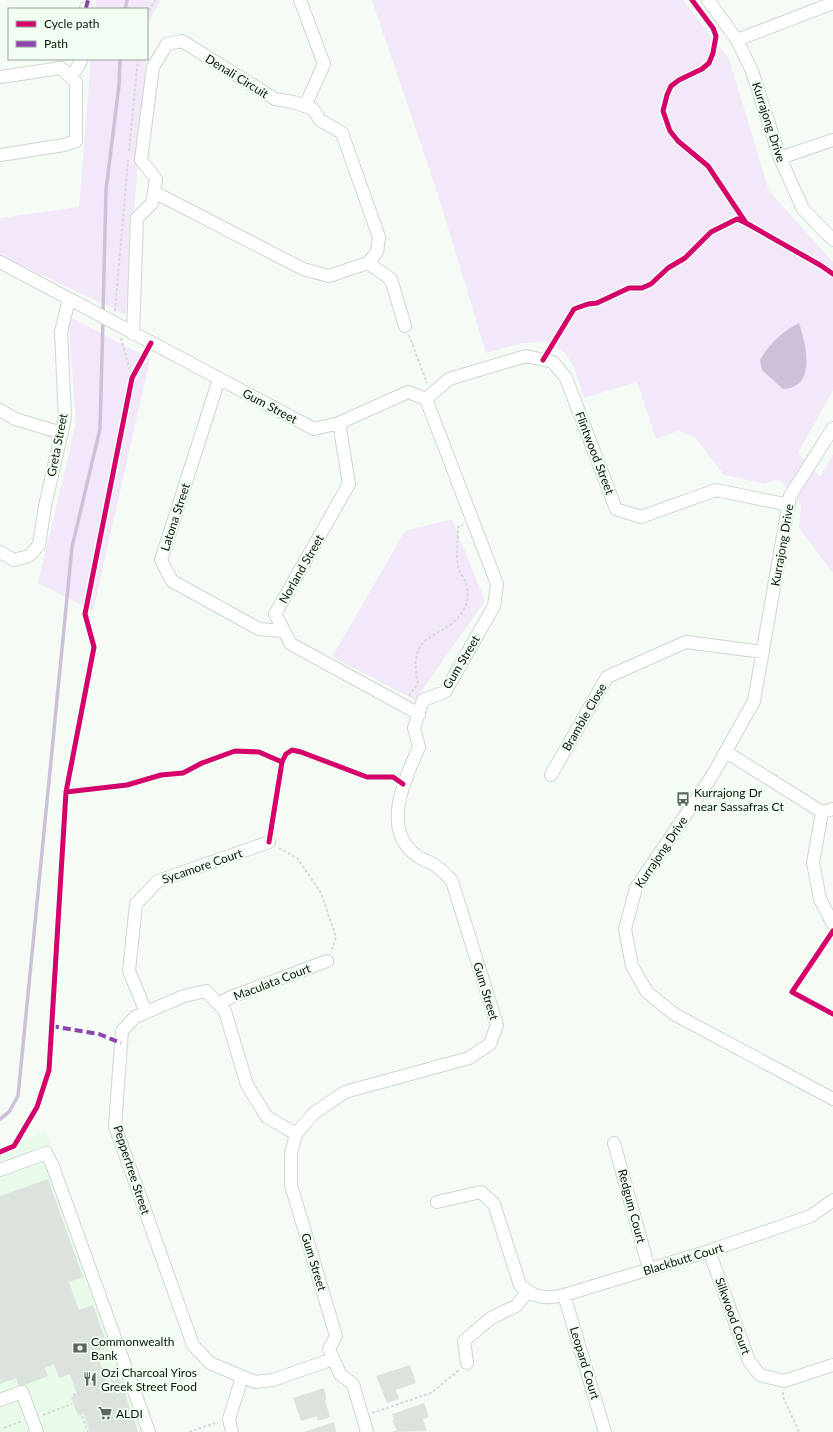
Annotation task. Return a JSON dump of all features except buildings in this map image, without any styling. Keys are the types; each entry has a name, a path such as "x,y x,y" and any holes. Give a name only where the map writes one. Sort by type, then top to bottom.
{"street":[{"path":"300,0 324,64 305,106"},
{"name":"Kurrajong Drive","path":"708,0 737,40 752,71 780,158 803,209 833,240"},
{"path":"737,40 833,3"},
{"name":"Denali Circuit","path":"154,192 156,179 141,160 153,67 167,44 182,41 275,99 293,102 312,109 320,120 342,133 379,237 377,252 368,263"},
{"path":"71,77 81,60"},
{"path":"0,77 62,68 76,82 76,141 64,145 0,155"},
{"path":"780,158 833,140"},
{"path":"133,334 137,218 152,203 154,192 304,269 329,276 368,263 391,279 405,326"},
{"name":"Gum Street","path":"0,262 219,380 314,429 339,423 408,392 429,396 497,584 494,606 445,692 423,700 414,728 419,747 403,784 396,819 402,840 417,856 436,866 452,881 497,1025 490,1044 469,1058 344,1092 314,1113 296,1134 291,1154 291,1185 336,1336 329,1349 333,1359"},
{"name":"Greta Street","path":"0,552 14,560 28,556 39,545 45,506 65,418 61,332 68,299"},
{"name":"Flintwood Street","path":"429,396 449,379 526,356 553,362 566,378 616,509 641,517 716,490 789,505"},
{"name":"Latona Street","path":"219,380 161,560 172,581 259,629 284,631"},
{"path":"0,410 15,419 62,433"},
{"name":"Norland Street","path":"339,423 349,484 275,614 290,644 418,714"},
{"name":"Kurrajong Drive","path":"833,428 790,496 754,701 712,776 636,888 625,930 632,966 647,992 674,1014 833,1099"},
{"name":"Bramble Close","path":"551,775 607,677 686,642 763,652"},
{"path":"726,752 828,810 813,863 820,899 833,924"},
{"name":"Sycamore Court","path":"146,1012 129,971 136,904 158,881 269,842"},
{"name":"Maculata Court","path":"218,1004 231,997 327,961"},
{"name":"Peppertree Street","path":"296,1134 267,1117 247,1085 225,1012 206,991 184,996 135,1017 122,1030 115,1126 193,1345 210,1363 255,1382 273,1380 333,1359"},
{"name":"Redgum Court","path":"614,1143 649,1269"},
{"path":"0,1170 46,1153 55,1171 149,1432"},
{"path":"437,1202 481,1192 494,1204 524,1288 516,1306 491,1318 464,1341 467,1363"},
{"name":"Blackbutt Court","path":"524,1288 533,1295 554,1298 709,1251 810,1216 833,1200"},
{"name":"Silkwood Court","path":"709,1251 749,1361 760,1375 784,1381"},
{"name":"Leopard Court","path":"564,1295 606,1432"},
{"path":"333,1359 340,1374 353,1384 367,1432"},
{"path":"784,1381 833,1365"},
{"path":"232,1432 229,1419 242,1377"},
{"path":"0,1400 22,1392 37,1432"}],"path":[{"path":"148,13 155,0"},
{"path":"405,326 429,396"},
{"path":"131,385 136,371"},
{"path":"403,706 418,683 415,668 416,651 430,638 456,619 465,607 468,593 465,580 458,568 458,527 474,521"},
{"path":"269,842 297,858 321,893 336,937 327,961"},
{"path":"362,1416 431,1393 467,1363"},
{"path":"784,1381 783,1397 799,1432"},
{"path":"82,1416 88,1432"},
{"path":"189,1432 229,1419"}],"shaded area":[{"path":"96,0 161,0 148,22 148,8 95,8"},
{"path":"372,0 683,0 729,59 769,191 833,262 833,390 798,453 820,477 833,454 833,573 799,528 801,505 779,479 765,484 724,475 696,438 678,431 656,439 637,382 584,398 574,367 565,353 545,342 522,343 486,353 440,201"},
{"path":"91,60 146,60 126,315 0,255 0,218 79,207"},
{"path":"68,316 150,359 93,611 38,583 76,423"},
{"path":"799,323 806,353 805,373 801,381 794,387 783,389 762,370 760,360 777,338"},
{"path":"452,519 485,601 415,700 332,657 405,531"},
{"path":"46,1131 155,1432 0,1432 0,1148"}],"waterway":[{"path":"125,8 127,0"},
{"path":"103,313 106,190 119,85 120,60"},
{"path":"0,1119 9,1112 18,1096 72,547 100,429 103,319"}],"marked path":[{"path":"86,8 88,0"},
{"path":"51,1026 99,1034 121,1043"}],"cycle path":[{"path":"692,0 713,28 716,36 713,53 709,63 702,69 679,80 671,86 663,111 670,131 678,141 708,166 746,223 833,274"},
{"path":"543,360 574,309 588,304 597,303 629,288 642,288 651,284 668,268 685,258 711,232 737,219 746,223"},
{"path":"0,1152 14,1146 37,1107 49,1070 66,792 94,647 85,614 132,378 151,343"},
{"path":"269,842 282,762 286,754 292,750 367,777 393,777 403,784"},
{"path":"66,792 127,785 161,775 183,773 202,763 235,751 259,752 282,762"},
{"path":"833,931 792,992 833,1014"}],"place":[{"name":"Kurrajong Dr near Sassafras Ct","path":"683,799"},
{"name":"Commonwealth Bank","path":"80,1348"},
{"name":"Ozi Charcoal Yiros Greek Street Food","path":"90,1379"},
{"name":"ALDI","path":"105,1413"}]}
